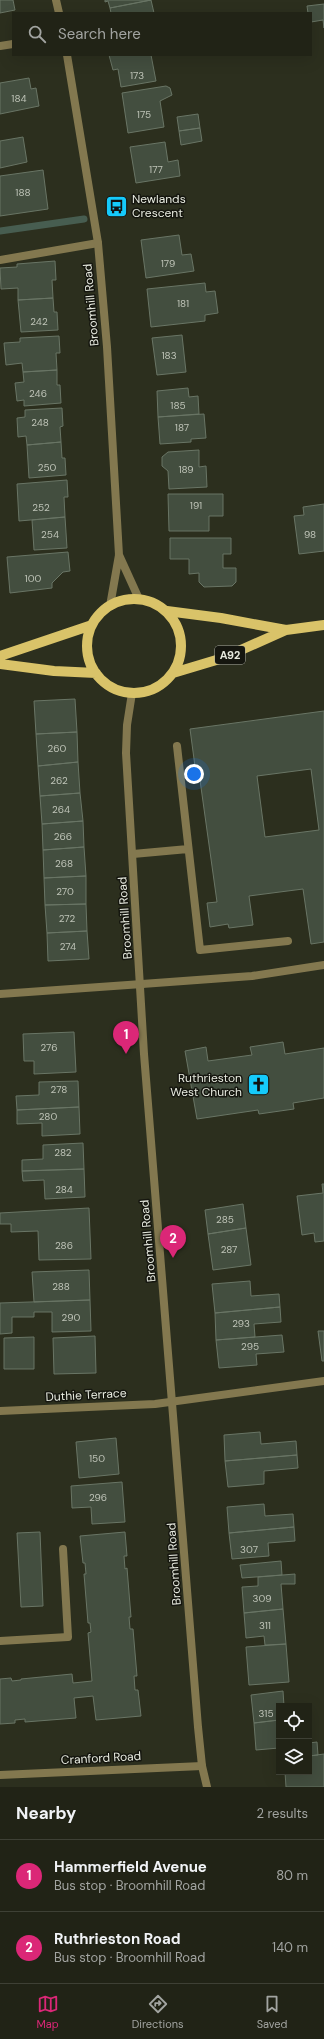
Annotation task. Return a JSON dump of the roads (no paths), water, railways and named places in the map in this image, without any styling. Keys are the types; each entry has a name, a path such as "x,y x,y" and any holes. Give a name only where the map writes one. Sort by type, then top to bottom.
{"main road":[{"name":"A92","path":"139,599 154,603 167,611 177,625 181,641 180,658 173,673 165,682 155,688 132,693 111,687 96,673 89,658 88,641 92,625 100,614 110,606 124,600 139,599"},
{"name":"A92","path":"167,611 221,618 286,630"},
{"path":"0,656 92,625"},
{"name":"A92","path":"173,673 223,658 286,630 324,625"},
{"path":"0,664 54,671 96,673"}],"street":[{"path":"56,0 59,12"},
{"path":"0,46 12,44"},
{"name":"Broomhill Road","path":"67,56 98,243 107,347 118,555 110,606"},
{"path":"0,260 98,243"},
{"name":"Broomhill Road","path":"118,555 139,599"},
{"name":"Broomhill Road","path":"132,693 127,725 126,753 142,984 144,1054 202,1766 207,1787"},
{"path":"177,746 200,950 288,941"},
{"path":"133,854 188,849"},
{"path":"0,994 252,976 324,965"},
{"name":"Duthie Terrace","path":"0,1411 173,1402 324,1381"},
{"path":"0,1641 68,1638 63,1549"},
{"name":"Cranford Road","path":"0,1775 202,1766"}],"waterway":[{"path":"0,231 84,219"}],"place":[{"name":"Newlands Crescent","path":"117,206"},
{"name":"Hammerfield Avenue","path":"126,1054"},
{"name":"Ruthrieston West Church","path":"258,1085"},
{"name":"Ruthrieston Road","path":"173,1258"}]}
